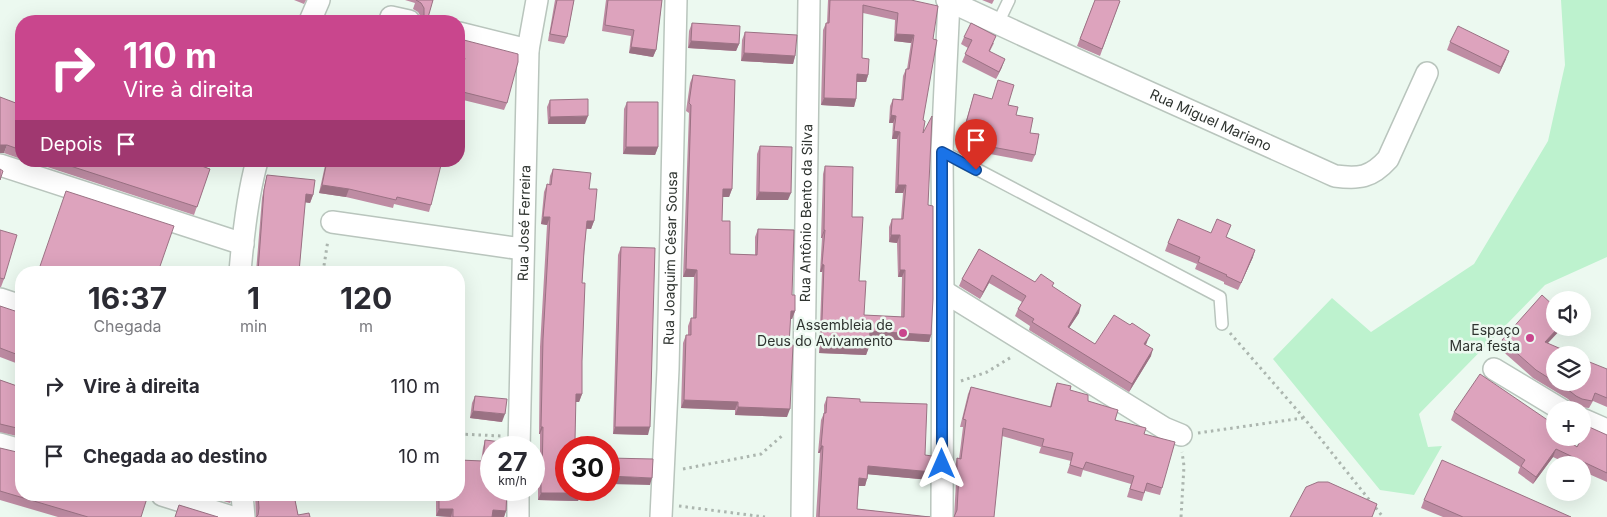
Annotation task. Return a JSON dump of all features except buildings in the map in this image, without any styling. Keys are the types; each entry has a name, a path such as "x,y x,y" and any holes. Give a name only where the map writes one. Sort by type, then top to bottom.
{"street":[{"path":"312,15 318,0"},
{"name":"Rua José Ferreira","path":"519,436 528,50 537,0"},
{"name":"Rua Joaquim César Sousa","path":"662,510 668,369 676,0"},
{"name":"Rua Antônio Bento da Silva","path":"802,517 808,0"},
{"path":"942,517 942,152 948,0"},
{"name":"Rua Miguel Mariano","path":"948,0 997,25 1335,176 1354,178 1374,172 1379,170 1388,160 1427,73"},
{"path":"465,34 528,50"},
{"path":"0,164 242,244"},
{"path":"240,266 242,244 255,167"},
{"path":"332,222 522,249"},
{"path":"943,291 1164,428 1181,435"},
{"path":"0,299 15,304"},
{"path":"1494,369 1547,401"},
{"path":"1591,423 1607,430"},
{"path":"0,444 15,448"},
{"path":"181,501 232,517"},
{"path":"243,501 244,517"},
{"path":"518,501 518,517"}],"lane":[{"path":"997,25 1009,0"},
{"path":"942,152 1220,297 1222,324"}],"path":[{"path":"324,266 332,222"},
{"path":"1222,324 1304,418 1383,517"},
{"path":"943,376 962,381 987,372 1011,358 1027,344"},
{"path":"1181,517 1184,466 1181,435 1304,418"},
{"path":"663,480 678,470 761,454 803,419"},
{"path":"465,435 480,437"},
{"path":"662,510 765,517"}],"green space":[{"path":"1561,0 1607,0 1607,257 1545,285 1419,414 1428,447 1442,446 1414,495 1380,490 1273,359 1332,298 1371,332 1474,264 1548,141 1565,65"}],"place":[{"name":"Assembleia de Deus do Avivamento","path":"903,333"},
{"name":"Espaço Mara festa","path":"1530,338"}],"route":[{"path":"942,464 942,152 976,170"}]}
